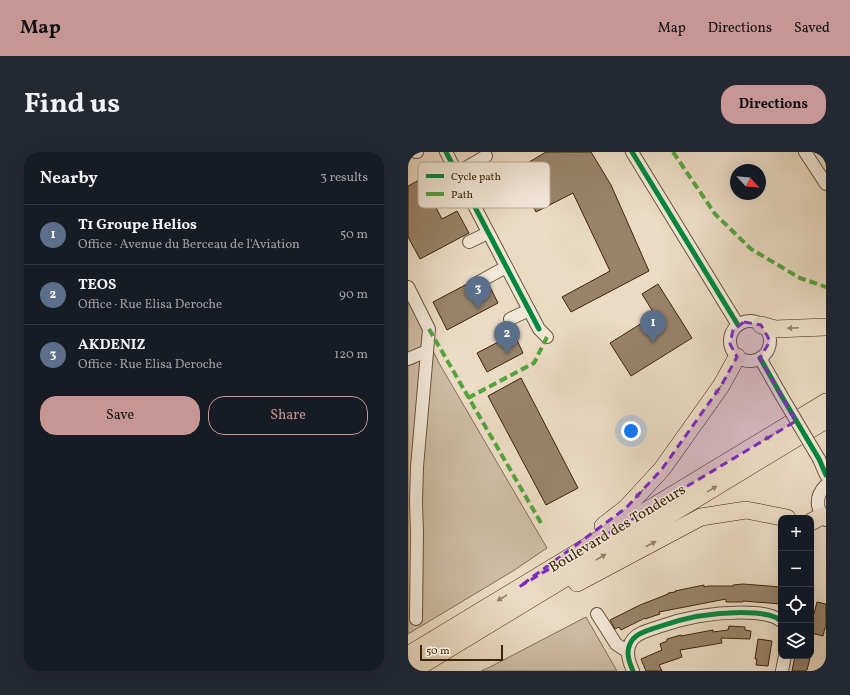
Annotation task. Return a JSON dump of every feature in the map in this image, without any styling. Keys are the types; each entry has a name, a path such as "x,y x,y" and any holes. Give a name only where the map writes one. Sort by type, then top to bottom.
{"highway":[{"path":"761,325 775,329 826,327"},
{"path":"519,587 626,508 662,469 721,386 737,357"},
{"name":"Boulevard des Tondeurs","path":"408,655 826,402"},
{"name":"Boulevard des Tondeurs","path":"413,671 826,420"},
{"path":"413,671 701,517 746,510 778,516"}],"street":[{"path":"446,152 451,162"},
{"path":"632,152 738,325"},
{"path":"805,152 826,184"},
{"path":"476,162 486,156"},
{"path":"475,208 539,328 547,336"},
{"path":"469,242 488,233"},
{"path":"479,282 506,267"},
{"path":"408,287 429,329 417,467 416,619"},
{"path":"510,319 529,310"},
{"path":"751,321 761,325 766,330 770,341 766,353 756,360 749,361 737,357 730,344 730,337 733,330 744,322 751,321"},
{"path":"408,359 427,351"},
{"path":"760,358 819,459 826,475"},
{"path":"820,519 818,498 821,490 826,485"},
{"path":"633,671 629,663 628,652 634,639 642,633 664,625 690,618 743,613 761,614 778,619"},
{"path":"597,614 616,644 628,652"},
{"path":"782,671 784,659"}],"highlighted area":[{"path":"744,322 761,325 770,341 760,358 796,421 519,587 626,508 662,469 721,386 737,357 730,344 733,330"}],"shaded area":[{"path":"408,300 439,363 547,548 513,571 408,634"},
{"path":"586,617 617,671 481,671 490,667"}],"building":[{"path":"546,152 591,152 611,185 649,271 571,312 562,297 610,271 573,193 550,205 550,162 529,162"},
{"path":"418,181 418,208 436,208 442,219 457,211 469,233 420,259 408,237 408,186"},
{"path":"534,208 544,208 536,212"},
{"path":"471,282 477,292 489,285 498,303 447,330 433,302"},
{"path":"658,284 692,338 631,376 610,343 655,315 642,294"},
{"path":"514,334 523,353 487,372 477,353"},
{"path":"521,378 578,488 546,505 488,396"},
{"path":"743,584 778,587 778,604 743,601 726,602 726,599 659,612 660,614 645,618 621,630 619,627 615,629 610,620 640,605 675,591 704,585 704,587"},
{"path":"817,602 826,604 826,628 823,636 814,634 814,614"},
{"path":"729,626 745,627 745,630 751,631 750,639 721,638 722,643 680,650 682,657 659,665 662,671 646,671 641,659 662,650 660,644 667,641 667,639 681,635 713,630 713,632 728,630"},
{"path":"758,639 772,641 768,666 756,665 757,659 755,659"},
{"path":"794,659 810,659 807,670 792,671"}],"marked path":[{"path":"673,152 715,214 751,249 800,278 826,287"},
{"path":"429,329 541,523"},
{"path":"468,398 534,363 547,337"}],"cycle path":[{"path":"446,152 451,162"},
{"path":"632,152 738,325"},
{"path":"475,208 539,329"},
{"path":"760,358 819,459 826,475"},
{"path":"633,671 628,655 630,643 635,637 648,630 670,623 706,615 758,613 778,619"}],"place":[{"name":"AKDENIZ","path":"478,309"},
{"name":"T1 Groupe Helios","path":"653,343"},
{"name":"TEOS","path":"507,354"}]}
